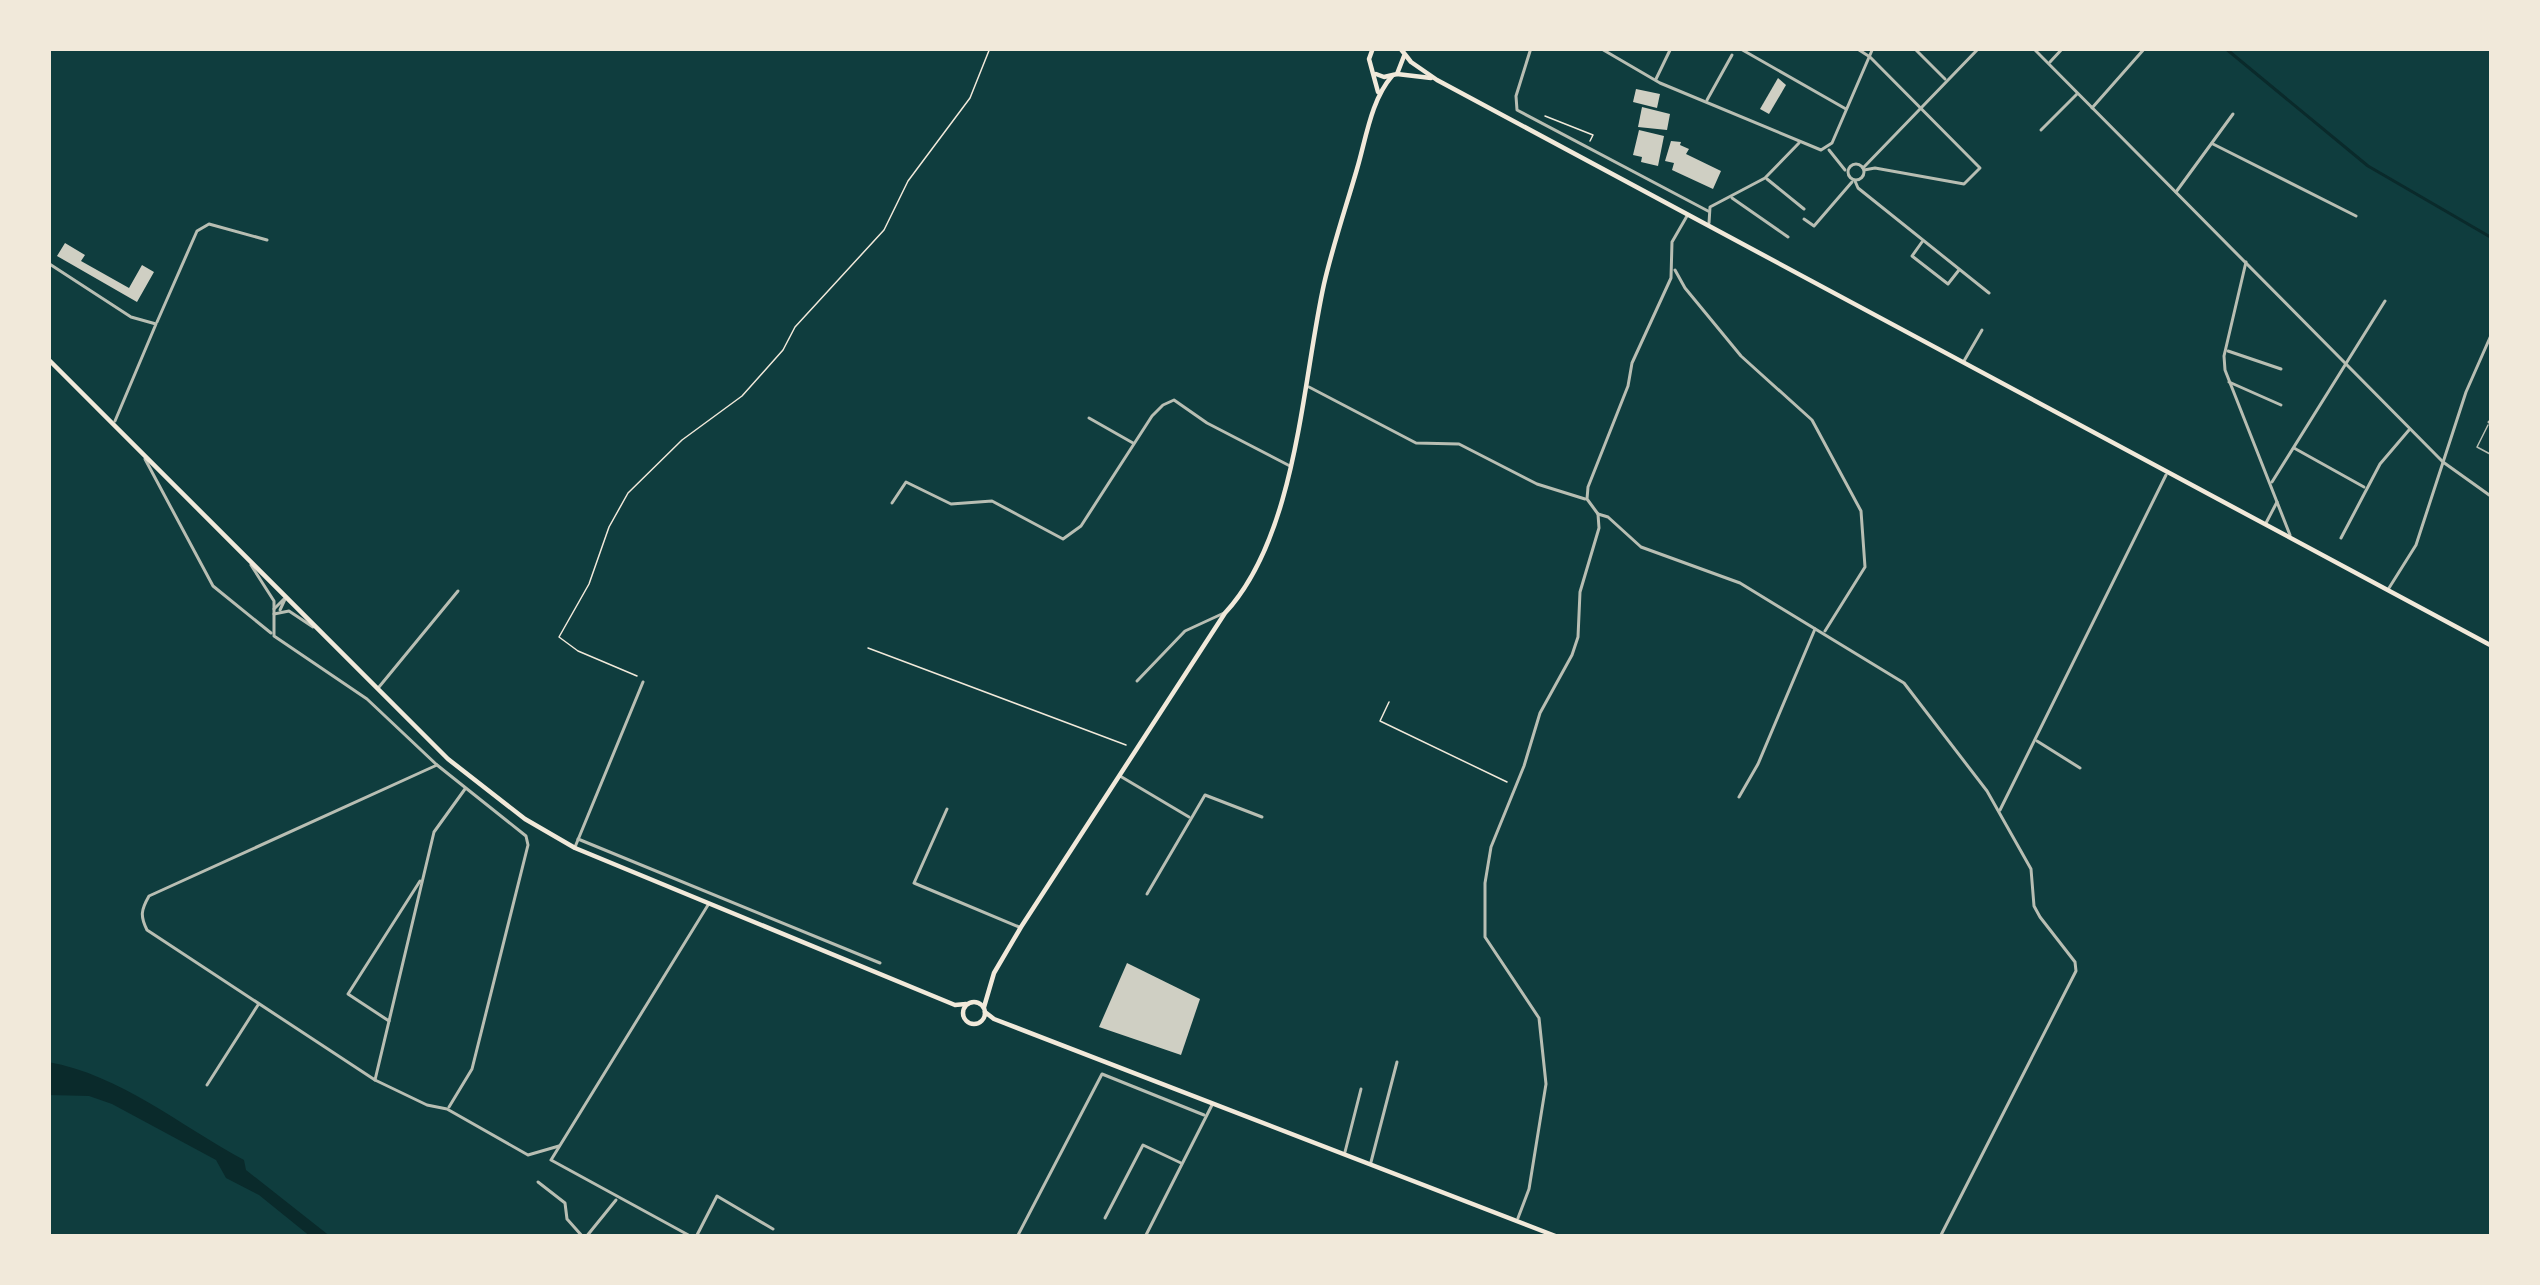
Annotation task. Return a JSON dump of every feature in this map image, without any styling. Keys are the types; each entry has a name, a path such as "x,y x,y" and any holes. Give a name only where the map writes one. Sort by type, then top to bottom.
{"main road":[{"path":"1364,48 1376,74 1378,98"},
{"path":"1369,59 1373,48"},
{"path":"48,359 448,759 525,819 575,848 955,1005 976,1002 985,994 1021,927 1241,595 1259,558 1292,467 1324,284 1378,98 1394,75 1401,50 1437,80 2492,646"},
{"path":"1376,74 1437,80"},
{"path":"981,1022 985,994"},
{"path":"976,1002 994,1019 1558,1237"},
{"path":"962,1014 966,1004"},
{"path":"955,1005 969,1023 994,1019"}],"street":[{"path":"1531,48 1516,96 1517,110 1708,211"},
{"path":"1600,48 1614,51 1655,80 1815,149 1828,148 1866,194 1989,293"},
{"path":"1655,80 1671,48"},
{"path":"1739,48 1846,109"},
{"path":"1836,156 1863,169 1968,183 1980,168 1856,48"},
{"path":"1828,148 1873,48"},
{"path":"1913,48 1947,80"},
{"path":"1804,219 1814,226 1979,48"},
{"path":"2033,48 2444,462 2492,497"},
{"path":"2048,63 2063,48"},
{"path":"2092,108 2145,48"},
{"path":"1706,102 1732,55"},
{"path":"2042,130 2078,93"},
{"path":"2176,191 2233,114"},
{"path":"1708,211 1765,178 1800,142"},
{"path":"2213,144 2356,216"},
{"path":"1847,173 1856,164"},
{"path":"1765,178 1804,208"},
{"path":"1730,197 1788,237"},
{"path":"1708,211 1710,226"},
{"path":"1688,214 1672,242 1674,266 1685,288 1741,356 1812,420 1861,511 1865,567 1824,632"},
{"path":"114,425 196,231 209,224 267,240"},
{"path":"1923,240 1912,256 1948,284 1960,269"},
{"path":"48,262 131,317 156,324"},
{"path":"2246,262 2226,350 2228,382 2291,536"},
{"path":"1674,266 1632,363 1587,499 1598,514 1641,547 1740,584 1904,683 1966,761 1999,812 2031,869 2034,906 2076,965 1940,1237"},
{"path":"2271,483 2385,301"},
{"path":"1963,362 1982,330"},
{"path":"2389,590 2416,544 2466,392 2492,333"},
{"path":"2226,350 2281,369"},
{"path":"2228,382 2282,405"},
{"path":"1306,386 1416,443 1460,444 1537,484 1587,499"},
{"path":"892,502 906,482 951,504 992,501 1063,539 1081,526 1162,405 1174,400 1207,423 1292,467"},
{"path":"1089,418 1135,443"},
{"path":"2341,538 2366,488 2410,428"},
{"path":"2293,447 2366,488"},
{"path":"142,452 213,586 274,636 367,699 437,765 522,829 528,845 472,1069 448,1109"},
{"path":"1999,812 2168,472"},
{"path":"2269,524 2277,500"},
{"path":"2269,524 2282,513"},
{"path":"1516,1220 1529,1189 1546,1084 1539,1018 1485,937 1491,848 1540,713 1572,656 1580,592 1599,528 1598,514"},
{"path":"240,549 268,587 274,636"},
{"path":"378,688 458,591"},
{"path":"274,612 286,597"},
{"path":"274,612 289,610 324,634"},
{"path":"1137,681 1185,632 1225,613"},
{"path":"1739,797 1758,764 1815,627"},
{"path":"575,848 643,682"},
{"path":"2036,740 2080,768"},
{"path":"437,765 149,896 141,909 147,931 375,1080 427,1105 448,1109 528,1155 559,1146"},
{"path":"1118,775 1191,818"},
{"path":"375,1080 434,832 466,787"},
{"path":"1147,894 1208,794 1262,817"},
{"path":"947,809 914,883 1021,927"},
{"path":"578,839 880,963"},
{"path":"389,1021 348,994 424,874"},
{"path":"708,905 551,1160 694,1237 717,1196 773,1229"},
{"path":"207,1085 259,1004"},
{"path":"1370,1163 1397,1062"},
{"path":"1017,1237 1102,1074 1206,1116"},
{"path":"1345,1154 1361,1089"},
{"path":"1145,1237 1213,1102"},
{"path":"1105,1218 1143,1145 1183,1164"},
{"path":"538,1182 566,1202 567,1219 584,1237 617,1198"}],"lane":[{"path":"2491,423 2476,447 2492,452"}],"path":[{"path":"643,682 559,637 589,584 609,527 628,493 682,440 742,396 783,350 795,327 884,230 908,181 970,98 991,48"},
{"path":"1529,110 1593,135"},
{"path":"868,648 1136,748"},
{"path":"1389,702 1380,721 1516,786"}],"water":[{"path":"48,1062 125,1089 244,1160 246,1170 331,1237 311,1237 259,1195 226,1178 216,1160 112,1104 89,1096 48,1095"}],"building":[{"path":"1778,78 1786,85 1769,114 1760,109"},
{"path":"1636,89 1660,94 1657,108 1633,102"},
{"path":"1642,107 1670,114 1667,130 1638,127"},
{"path":"1639,130 1664,136 1658,166 1633,155"},
{"path":"1671,141 1681,142 1689,149 1686,154 1721,171 1713,189 1672,170 1674,163 1665,161"},
{"path":"65,243 85,255 81,261 129,288 142,265 154,272 137,302 57,256"},
{"path":"1127,963 1200,999 1181,1055 1099,1027"}],"waterway":[{"path":"2225,48 2368,166 2492,238"}]}
